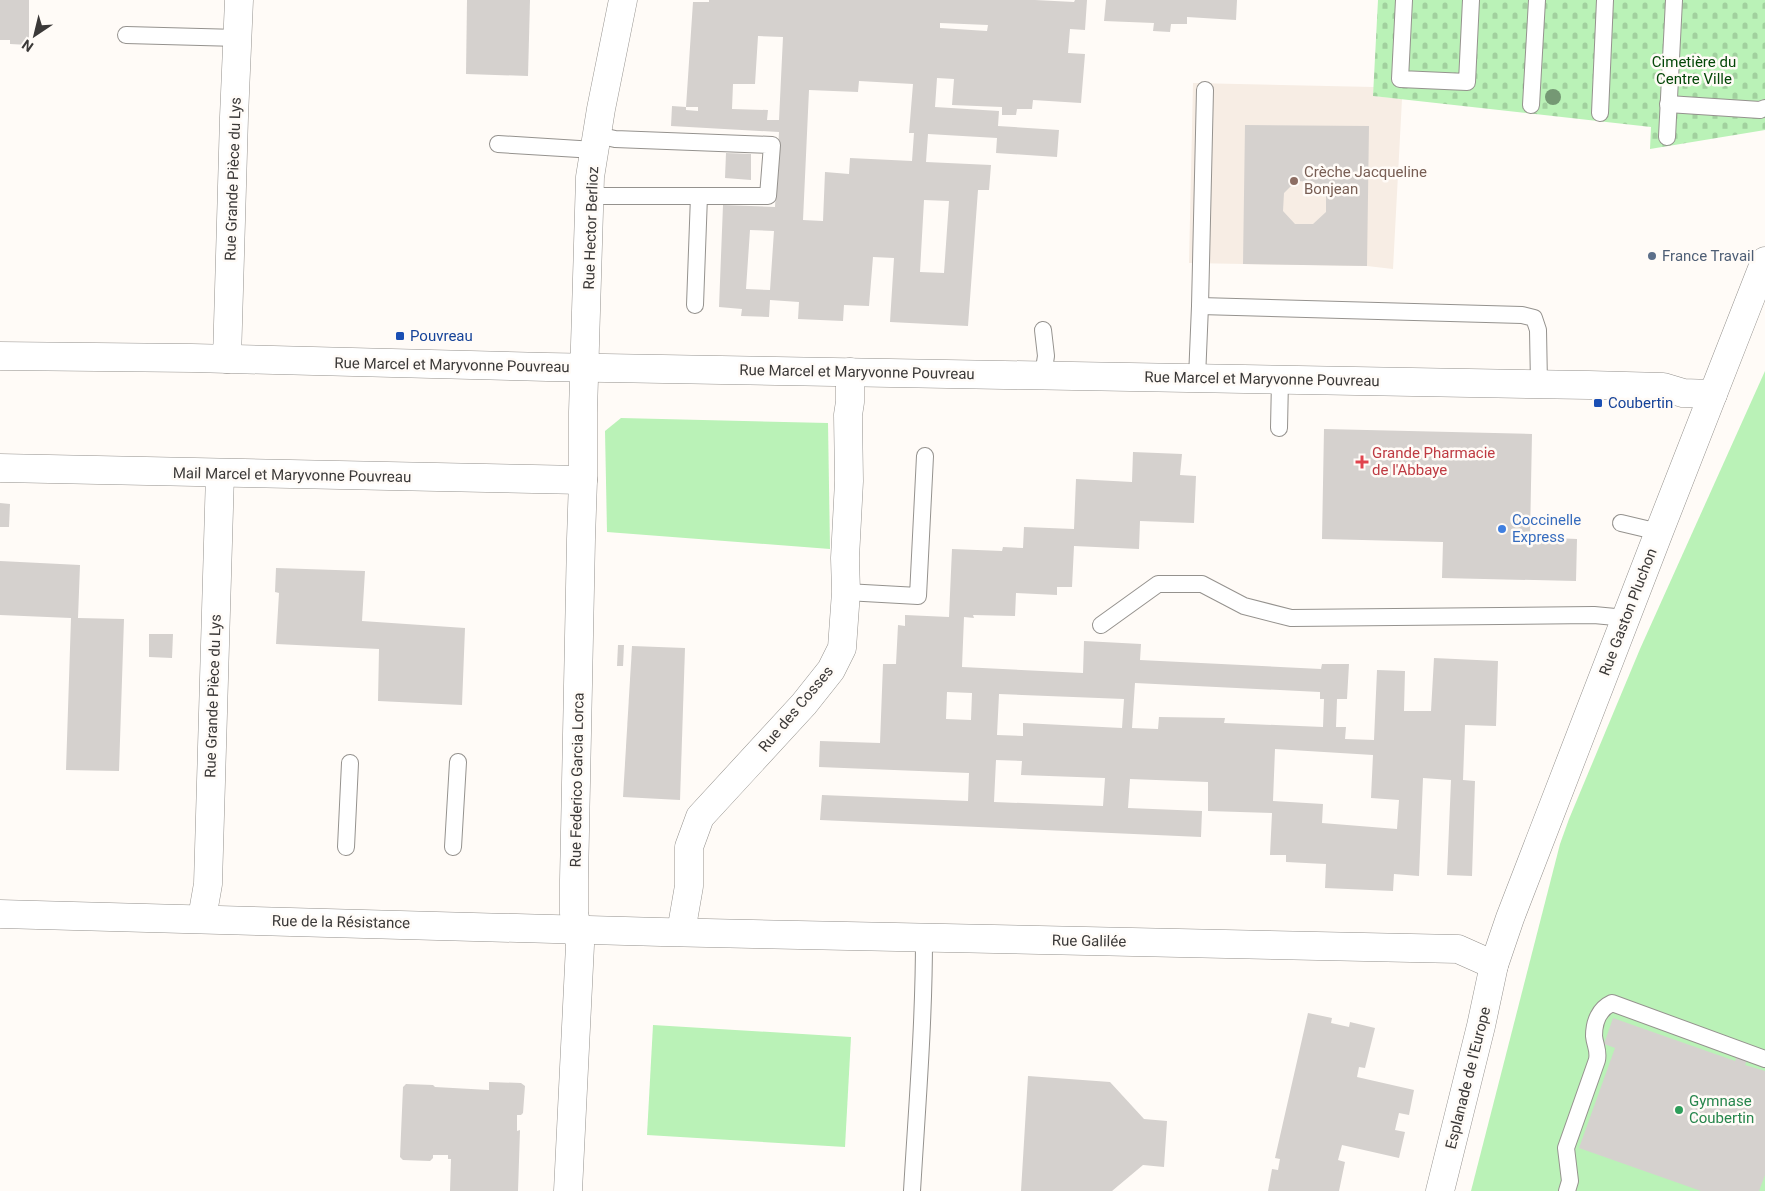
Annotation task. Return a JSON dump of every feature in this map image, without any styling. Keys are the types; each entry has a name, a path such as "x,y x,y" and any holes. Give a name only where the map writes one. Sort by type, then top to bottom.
{"street":[{"name":"Rue Grande Pièce du Lys","path":"227,359 239,0"},
{"name":"Rue Hector Berlioz","path":"585,368 590,177 623,0"},
{"name":"Rue Gaston Pluchon","path":"1494,965 1540,837 1765,261"},
{"name":"Rue Marcel et Maryvonne Pouvreau","path":"0,356 1539,384 1663,387 1682,393 1713,394"},
{"name":"Rue Federico Garcia Lorca","path":"568,1191 580,945 574,913 574,880 585,368"},
{"name":"Rue des Cosses","path":"681,932 689,886 689,847 700,818 804,704 831,670 842,648 846,592 845,558 849,482 848,414 850,372"},
{"name":"Mail Marcel et Maryvonne Pouvreau","path":"0,468 583,480"},
{"name":"Rue Grande Pièce du Lys","path":"202,918 208,884 220,474"},
{"name":"Rue de la Résistance","path":"0,914 681,932"},
{"name":"Rue Galilée","path":"681,932 1458,949 1494,965"},
{"name":"Esplanade de l'Europe","path":"1440,1191 1481,1026 1494,965"}],"lane":[{"path":"1404,0 1400,79 1466,82 1471,0"},
{"path":"1531,105 1537,0"},
{"path":"1600,113 1605,0"},
{"path":"1667,136 1674,0"},
{"path":"126,36 238,38"},
{"path":"1197,378 1205,90"},
{"path":"1668,104 1760,110 1765,108"},
{"path":"498,144 596,143 616,139 772,145 768,196 590,196"},
{"path":"695,305 699,196"},
{"path":"1200,306 1522,315 1534,318 1538,330 1539,384"},
{"path":"1043,375 1046,356 1044,330"},
{"path":"1279,428 1280,380"},
{"path":"846,592 918,596 925,456"},
{"path":"1622,523 1659,532"},
{"path":"1101,626 1158,584 1202,584 1244,606 1291,618 1594,615 1626,618"},
{"path":"453,847 458,762"},
{"path":"346,846 350,763"},
{"path":"912,1191 924,988 924,938"},
{"path":"1567,1191 1570,1181 1566,1148 1597,1060 1599,1052 1594,1038 1595,1029 1598,1016 1606,1006 1612,1003 1765,1059"}],"shaded area":[{"name":"Crèche Jacqueline Bonjean","path":"1193,83 1374,87 1373,96 1402,99 1393,269 1367,266 1189,263"}],"green space":[{"name":"Cimetière du Centre Ville","path":"1378,0 1765,0 1765,130 1650,149 1651,127 1373,96"},
{"path":"1765,371 1765,1191 1471,1191 1560,844 1640,649"},
{"path":"621,418 828,423 830,549 607,532 605,431"},
{"path":"653,1025 851,1037 845,1147 647,1135"}],"building":[{"path":"0,0 29,0 29,45 10,44 10,40 0,40"},
{"path":"467,0 530,0 528,76 466,74"},
{"path":"709,0 1035,0 1074,2 1075,0 1087,0 1085,30 1070,29 1068,53 1085,54 1081,103 1033,100 1032,109 1017,109 1016,115 1002,115 1002,107 952,105 954,79 937,78 935,107 999,111 998,126 1059,130 1057,157 996,153 997,138 928,134 926,162 991,165 989,190 978,190 968,326 890,322 894,258 873,257 869,306 844,305 843,321 798,319 799,302 770,300 769,317 741,316 742,309 719,307 723,205 775,207 779,132 671,126 672,106 686,107 693,2 709,2","holes":["940,23 988,25 987,31 940,28","758,36 783,37 779,120 767,120 768,110 732,109 733,84 755,84","859,81 913,84 909,133 914,133 912,161 850,158 849,174 825,172 823,221 803,220 809,90 858,92","686,107 698,107 698,111 686,110","924,200 949,201 944,273 920,272","750,230 774,231 770,290 746,289"]},
{"path":"1106,0 1237,0 1236,20 1187,17 1187,24 1171,24 1170,32 1153,31 1154,23 1104,21"},
{"path":"1245,125 1369,126 1367,266 1243,264","holes":["1296,181 1314,182 1326,194 1326,212 1313,224 1295,224 1283,211 1284,193"]},
{"path":"726,153 751,154 751,180 725,178"},
{"path":"1324,429 1532,434 1530,537 1577,539 1576,581 1442,578 1443,542 1322,539"},
{"path":"1133,452 1182,454 1180,475 1196,476 1194,523 1140,521 1139,549 1074,546 1072,587 1057,587 1057,595 1016,593 1015,616 973,615 974,618 964,617 962,667 1083,673 1084,641 1141,644 1140,660 1321,669 1322,664 1349,664 1347,699 1337,699 1336,727 1346,727 1345,739 1374,740 1377,670 1405,671 1404,711 1431,711 1434,658 1498,661 1496,726 1465,725 1463,780 1475,781 1472,876 1447,875 1451,780 1423,778 1419,876 1394,874 1393,891 1325,888 1326,864 1286,862 1286,855 1270,855 1272,813 1208,811 1208,782 1130,779 1128,808 1202,811 1201,837 820,820 822,795 968,801 969,773 819,767 820,741 880,743 883,664 896,664 898,625 905,626 905,615 949,617 952,549 1002,551 1003,547 1023,548 1024,527 1074,529 1076,479 1132,482","holes":["1135,683 1320,692 1320,699 1324,699 1323,727 1224,723 1225,718 1159,717 1158,729 1132,728","947,692 972,693 971,720 946,719","999,694 1124,699 1122,728 1023,723 1023,736 997,735","1275,749 1373,755 1371,798 1399,800 1397,829 1322,823 1323,804 1273,801","996,760 1022,761 1021,775 1105,778 1103,806 994,802"]},
{"path":"0,503 10,504 9,527 0,527"},
{"path":"0,561 80,565 78,618 124,619 119,771 66,770 71,618 0,615"},
{"path":"276,568 365,571 362,621 465,628 462,705 378,701 379,649 276,644 279,593 275,592"},
{"path":"149,634 173,634 172,658 149,657"},
{"path":"618,645 624,645 623,666 617,666"},
{"path":"632,646 685,648 680,800 623,797"},
{"path":"1308,1013 1332,1018 1331,1023 1349,1027 1350,1022 1375,1028 1365,1068 1359,1067 1357,1077 1414,1090 1409,1115 1399,1113 1395,1130 1405,1132 1399,1158 1342,1145 1338,1160 1345,1162 1339,1191 1268,1191 1272,1169 1278,1170 1280,1159 1275,1158"},
{"name":"Gymnase Coubertin","path":"1613,1018 1735,1061 1737,1056 1747,1060 1745,1065 1765,1071 1765,1175 1759,1191 1701,1191 1579,1148 1615,1048 1604,1044"},
{"path":"1028,1076 1110,1082 1144,1119 1167,1121 1164,1167 1143,1165 1112,1191 1021,1191"},
{"path":"489,1082 521,1083 525,1086 523,1113 517,1115 517,1131 520,1130 518,1191 450,1191 451,1159 448,1159 448,1155 433,1155 430,1161 403,1160 400,1157 403,1087 406,1084 489,1090"}],"place":[{"name":"Crèche Jacqueline Bonjean","path":"1294,181"},
{"name":"France Travail","path":"1652,256"},
{"name":"Pouvreau","path":"400,336"},
{"name":"Coubertin","path":"1598,403"},
{"name":"Grande Pharmacie de l'Abbaye","path":"1362,462"},
{"name":"Coccinelle Express","path":"1502,529"},
{"name":"Gymnase Coubertin","path":"1679,1110"}]}
